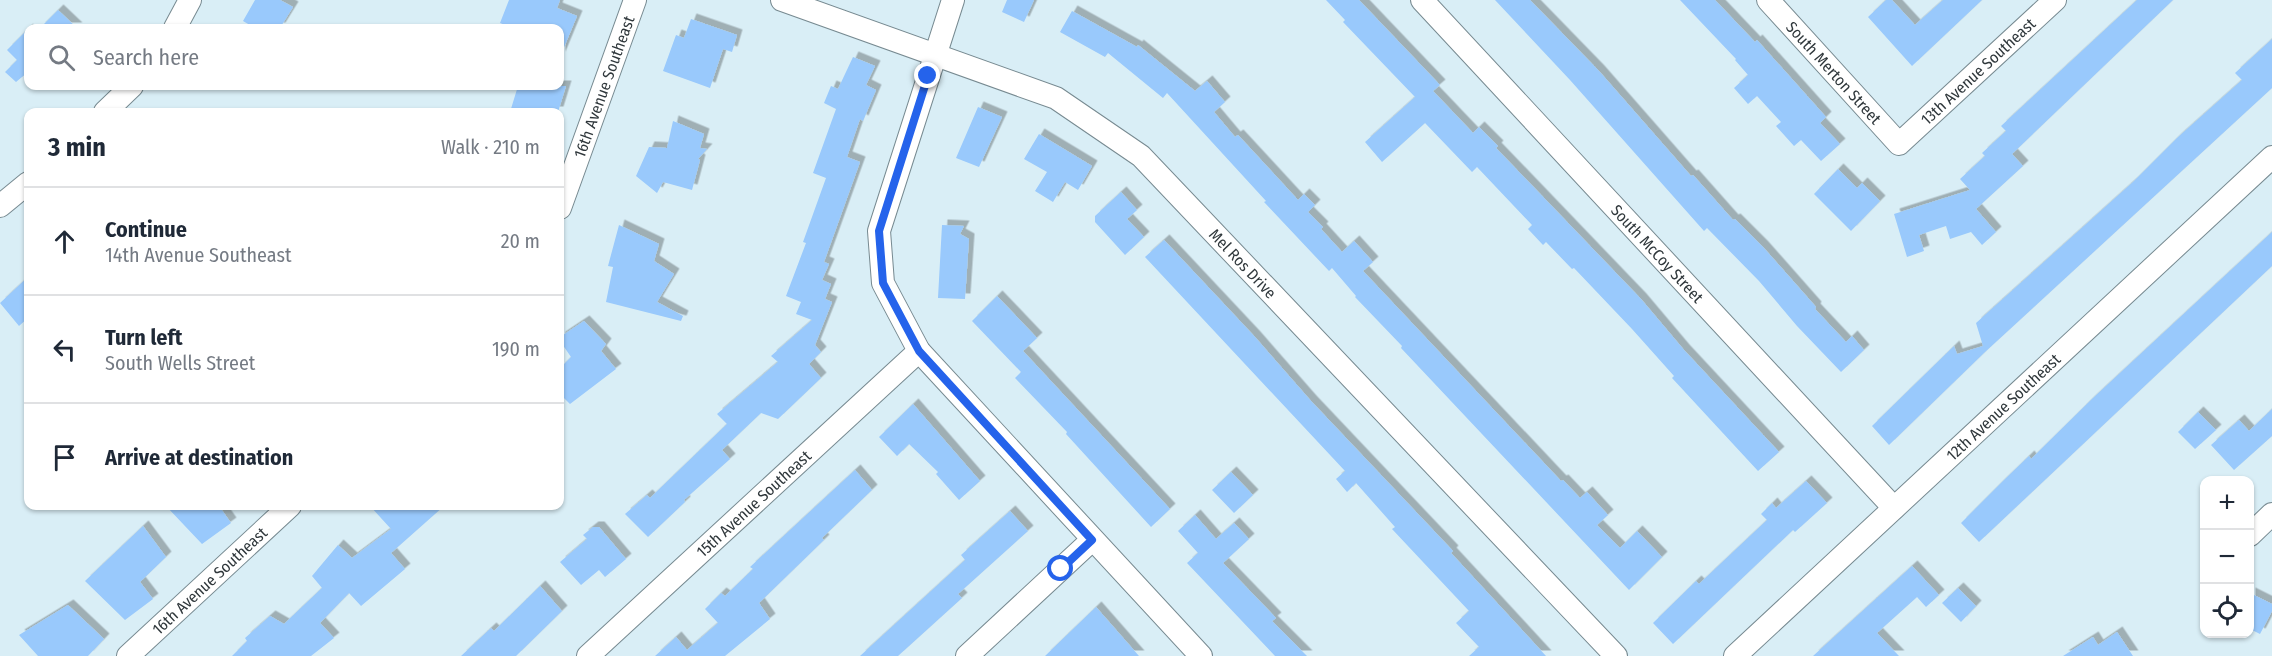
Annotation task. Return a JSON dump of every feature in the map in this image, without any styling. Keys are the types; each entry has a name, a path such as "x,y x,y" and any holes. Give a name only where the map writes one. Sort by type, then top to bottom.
{"street":[{"path":"177,24 190,0"},
{"name":"16th Avenue Southeast","path":"564,197 635,0"},
{"name":"Mel Ros Drive","path":"782,0 1056,98 1141,156 1616,656"},
{"path":"953,0 879,231 883,283 919,351 1201,656"},
{"name":"South McCoy Street","path":"1422,0 1894,507"},
{"name":"South Merton Street","path":"1768,0 1899,144"},
{"name":"13th Avenue Southeast","path":"1899,144 2055,0"},
{"path":"109,108 128,90"},
{"name":"12th Avenue Southeast","path":"1735,656 2272,157"},
{"path":"0,206 24,186"},
{"name":"15th Avenue Southeast","path":"588,656 919,351"},
{"name":"16th Avenue Southeast","path":"128,656 286,510"},
{"path":"2254,531 2272,514"},
{"path":"967,656 1092,540"}],"building":[{"path":"255,0 280,0 293,7 282,24 248,24 243,21"},
{"path":"509,0 560,0 557,8 577,16 564,47 564,24 500,23"},
{"path":"1007,0 1034,0 1024,22 1002,12"},
{"path":"1326,0 1359,0 1440,85 1433,91 1473,133 1479,127 1498,146 1496,148 1641,299 1684,350 1779,452 1758,471 1672,378 1674,376 1632,329 1574,268 1572,269 1546,242 1543,245 1528,229 1532,225 1477,167 1472,172 1425,123 1382,162 1365,142 1415,97 1343,22 1345,20"},
{"path":"1495,0 1530,0 1599,71 1691,176 1693,175 1733,220 1735,219 1763,247 1846,342 1852,336 1864,350 1841,372 1797,326 1759,281 1707,228 1704,231 1570,80"},
{"path":"1680,0 1715,0 1755,42 1757,40 1826,117 1820,123 1840,144 1821,161 1801,140 1794,146 1776,126 1781,122 1757,96 1748,104 1734,88 1748,75 1736,59"},
{"path":"1886,0 1892,0 1915,25 1943,0 1982,0 1912,66 1868,17"},
{"path":"2137,0 2173,0 2012,154 2023,166 1976,209 1996,232 1982,245 1971,232 1950,239 1946,226 1919,235 1924,251 1907,257 1894,214 1970,190 1960,179 1985,156 1982,153 2006,131 2001,126"},
{"path":"58,10 73,24 44,24"},
{"path":"1072,11 1137,47 1138,45 1195,91 1207,81 1225,102 1214,112 1235,137 1238,135 1298,200 1304,194 1315,205 1308,212 1342,252 1354,241 1373,262 1363,271 1561,481 1563,480 1580,498 1587,492 1608,515 1597,525 1620,548 1637,531 1662,557 1629,590 1401,348 1402,346 1355,297 1332,268 1329,271 1264,202 1266,201 1167,93 1163,98 1108,53 1105,57 1060,32"},
{"path":"691,19 737,35 732,52 723,49 710,88 663,71 676,35 684,38"},
{"path":"24,33 24,75 16,82 5,72 17,60 7,50"},
{"path":"2272,39 2272,88 1985,352 1889,445 1872,426 1954,346 1957,354 1983,346 1976,323 2242,80 2235,73"},
{"path":"853,57 875,66 866,85 876,90 863,121 860,119 847,157 860,162 824,262 829,264 822,280 831,284 825,299 832,302 815,345 821,352 809,364 821,378 778,419 761,413 722,450 730,459 684,500 685,502 648,537 625,514 647,495 650,498 727,424 717,414 778,362 771,356 812,320 796,314 801,302 786,296 806,243 803,242 826,178 813,173 836,109 824,103 831,86 838,89"},
{"path":"566,86 559,108 511,108 517,90 564,90"},
{"path":"978,107 1002,117 979,167 956,158"},
{"path":"673,121 704,134 700,148 707,149 698,159 700,160 692,190 663,182 657,193 636,176 649,147 667,148"},
{"path":"1039,134 1092,166 1078,190 1065,182 1053,202 1035,191 1047,172 1024,159"},
{"path":"1838,169 1857,188 1862,183 1880,201 1851,231 1814,194"},
{"path":"1121,192 1137,210 1127,219 1144,237 1125,255 1095,222 1095,216"},
{"path":"619,225 659,244 654,261 674,274 657,302 683,316 681,321 606,302 613,267 608,266"},
{"path":"942,225 964,226 960,234 969,239 965,299 938,298"},
{"path":"2272,232 2272,266 1979,542 1961,523 2029,456 2031,459 2092,399"},
{"path":"1164,240 1311,401 1453,551 1451,553 1546,656 1469,656 1479,647 1456,623 1469,611 1392,529 1395,527 1356,483 1347,492 1336,479 1345,471 1145,257"},
{"path":"24,281 24,322 19,326 0,303"},
{"path":"997,296 1037,338 1023,351 1170,509 1151,527 1066,434 1067,432 1015,378 1021,372 972,321"},
{"path":"584,321 606,344 601,351 616,369 570,404 564,398 564,364 571,357 564,347 564,334"},
{"path":"913,404 980,481 959,500 936,474 938,472 909,444 897,456 879,437"},
{"path":"2272,409 2272,436 2234,470 2211,445 2239,420 2249,431"},
{"path":"2198,412 2216,430 2195,449 2178,432"},
{"path":"855,470 872,490 759,603 770,619 725,656 655,656 676,637 687,650 718,623 705,609 721,593 725,596 753,569 750,567"},
{"path":"1231,472 1253,495 1234,513 1212,490"},
{"path":"1806,481 1827,503 1795,532 1793,530 1673,644 1653,623 1696,581 1699,584 1767,520 1761,514 1772,503 1776,508"},
{"path":"170,510 222,510 231,523 202,544"},
{"path":"374,510 439,510 391,553 405,569 361,606 349,593 320,623 334,638 311,656 232,656 247,641 245,638 270,616 284,624 322,588 312,576 338,545 352,558 391,529"},
{"path":"1010,511 1028,531 958,594 962,598 898,656 860,656 965,560 961,555"},
{"path":"1195,515 1216,539 1234,523 1249,539 1223,563 1276,618 1272,621 1307,656 1275,656 1187,563 1198,553 1178,531"},
{"path":"143,526 166,557 140,582 153,599 125,620 85,581"},
{"path":"593,527 599,527 626,559 605,577 599,570 581,585 560,562 587,539 583,535"},
{"path":"1912,566 1939,595 1926,607 1917,597 1877,633 1899,656 1813,656"},
{"path":"540,586 562,611 516,656 461,656 491,628 494,631"},
{"path":"1958,588 1976,606 1961,622 1942,603"},
{"path":"2254,595 2272,604 2272,611 2260,634 2254,631"},
{"path":"68,605 104,639 88,656 38,656 19,635"},
{"path":"1096,607 1139,656 1045,656"},
{"path":"2117,632 2133,656 2063,656 2093,637 2098,645"}],"route":[{"path":"928,76 879,231 883,283 919,351 1092,540 1061,569"}]}
